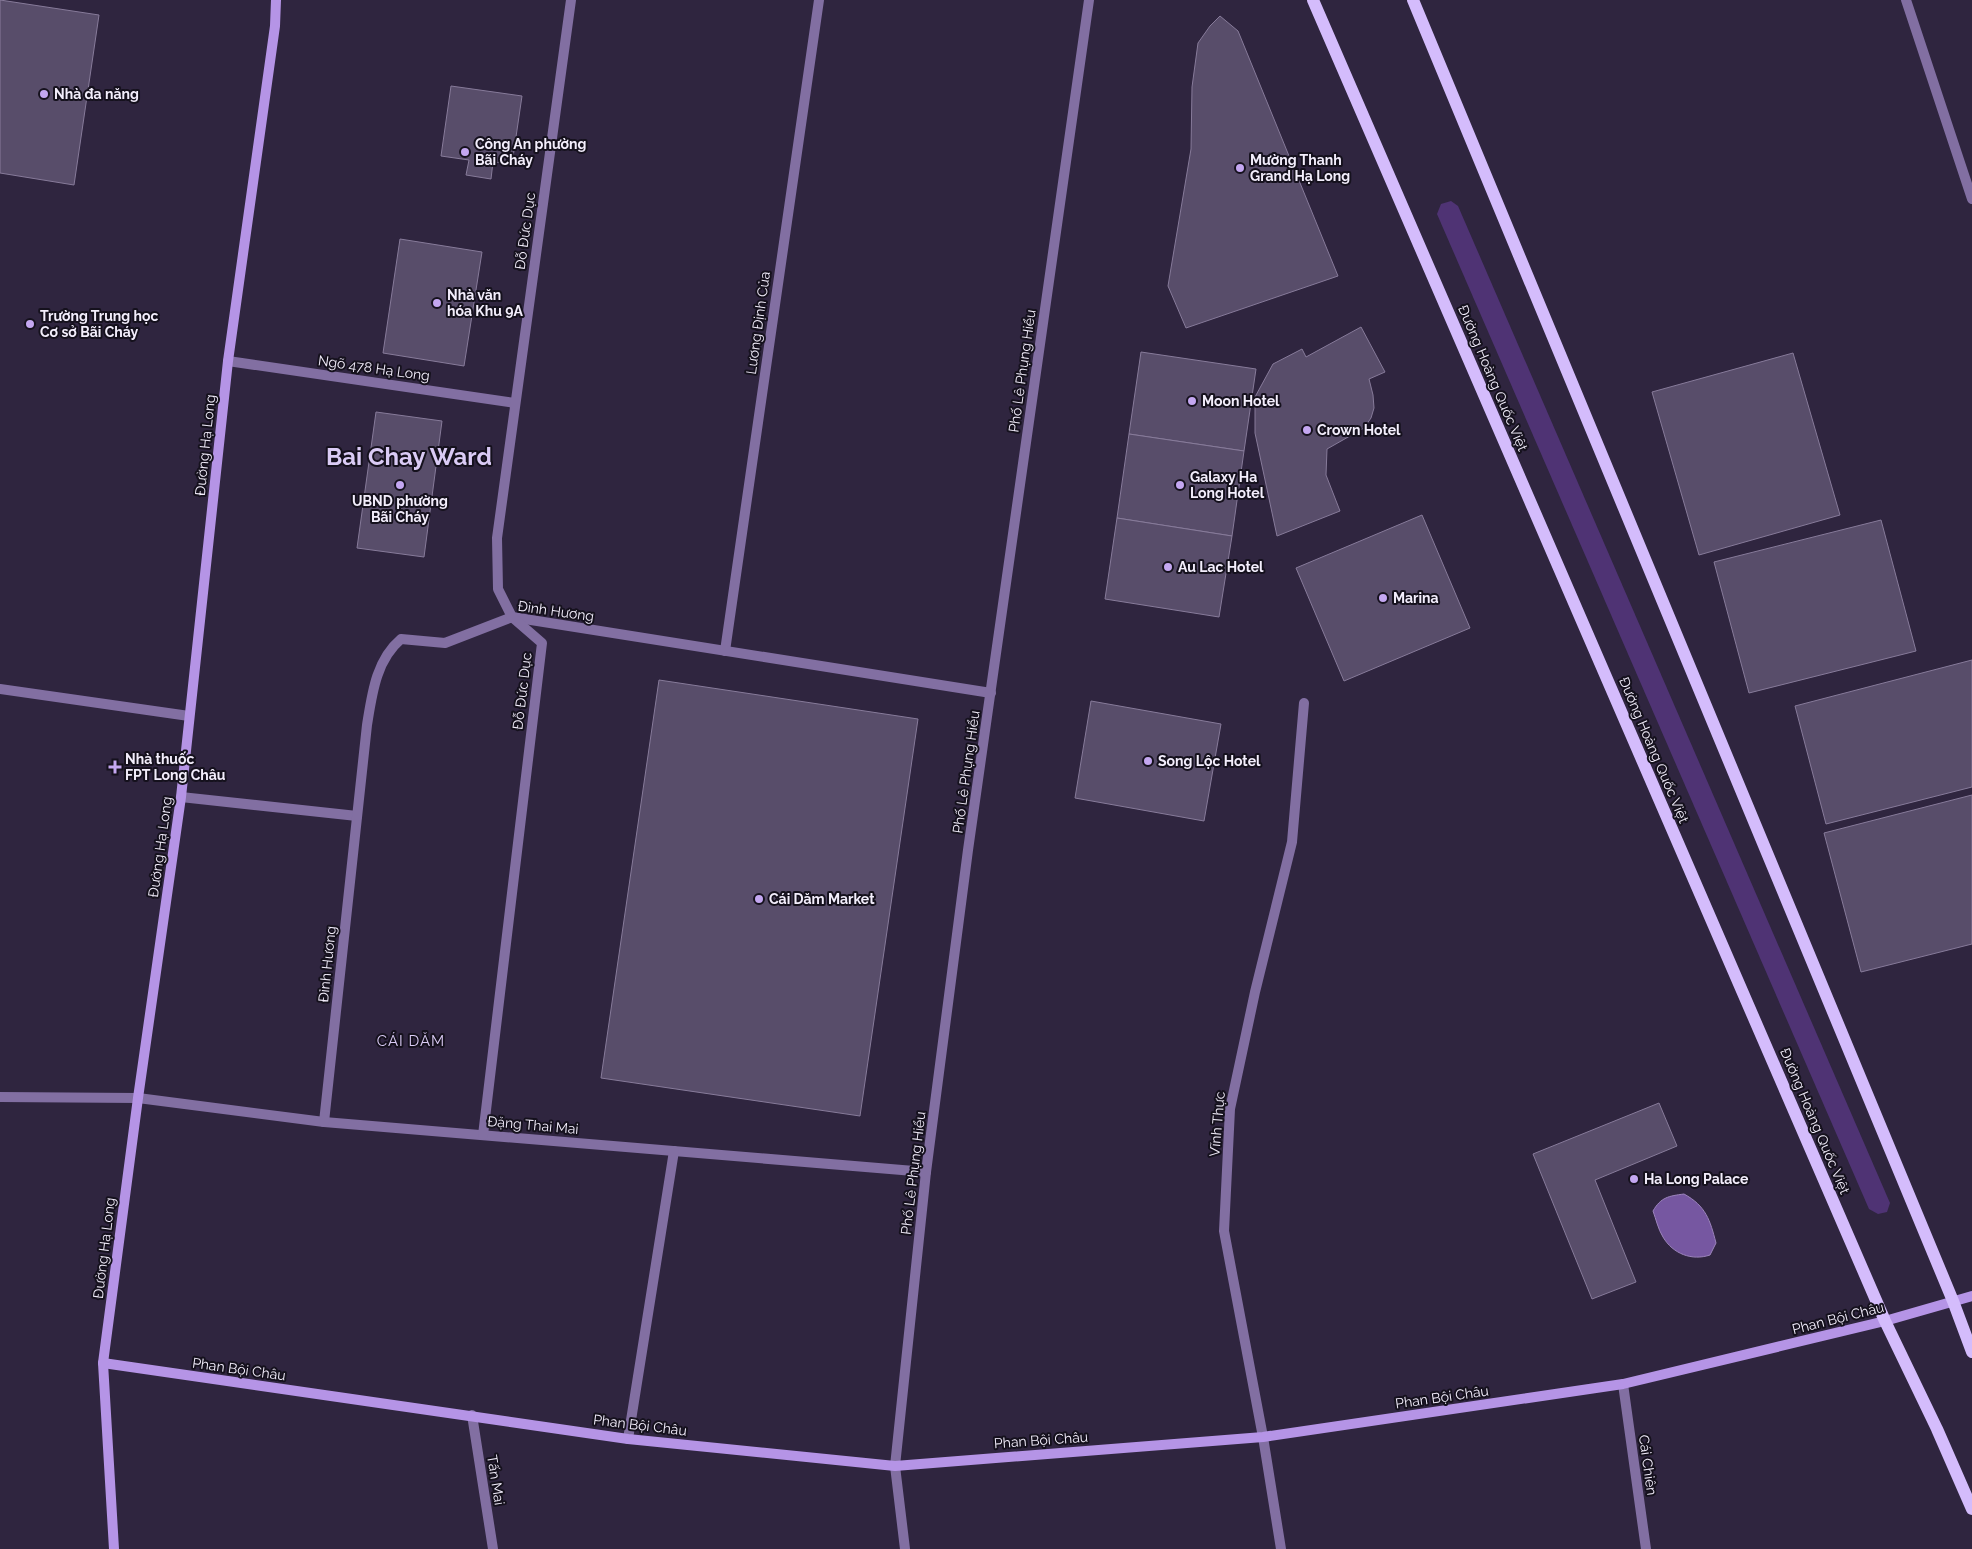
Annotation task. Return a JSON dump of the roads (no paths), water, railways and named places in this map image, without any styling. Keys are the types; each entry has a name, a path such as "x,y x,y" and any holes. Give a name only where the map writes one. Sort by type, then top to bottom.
{"main road":[{"name":"Đường Hoàng Quốc Việt","path":"1313,0 1885,1321 1972,1509"},
{"path":"1414,0 1953,1301 1972,1352"}],"street":[{"name":"Đường Hạ Long","path":"114,1549 103,1363 138,1098 181,797 228,361 275,26 276,0"},
{"name":"Đỗ Đức Dục","path":"483,1135 542,643 512,617 498,589 496,538 571,0"},
{"name":"Lương Định Của","path":"725,651 819,0"},
{"name":"Phố Lê Phụng Hiểu","path":"905,1549 895,1466 926,1172 991,693 1089,0"},
{"path":"1906,0 1972,199"},
{"name":"Ngõ 478 Hạ Long","path":"228,361 515,403"},
{"name":"Đỉnh Hương","path":"324,1122 373,686 390,648 401,639 445,643 512,617 991,693"},
{"path":"0,689 189,716"},
{"name":"Vĩnh Thực","path":"1281,1549 1263,1437 1224,1231 1230,1109 1255,992 1292,842 1304,703"},
{"path":"181,797 357,816"},
{"name":"Đặng Thai Mai","path":"0,1097 138,1098 324,1122 926,1172"},
{"path":"628,1439 674,1151"},
{"name":"Phan Bội Châu","path":"103,1363 628,1439 895,1466 1263,1437 1623,1384 1885,1321 1972,1296"},
{"name":"Cái Chiên","path":"1623,1384 1646,1549"},
{"name":"Tấn Mai","path":"472,1415 493,1549"}],"place":[{"name":"Nhà đa năng","path":"44,94"},
{"name":"Công An phường Bãi Cháy","path":"465,152"},
{"name":"Mường Thanh Grand Hạ Long","path":"1240,168"},
{"name":"Nhà văn hóa Khu 9A","path":"437,303"},
{"name":"Trường Trung học Cơ sở Bãi Cháy","path":"30,324"},
{"name":"Moon Hotel","path":"1192,401"},
{"name":"Crown Hotel","path":"1307,430"},
{"name":"UBND phường Bãi Cháy","path":"400,485"},
{"name":"Galaxy Ha Long Hotel","path":"1180,485"},
{"name":"Au Lac Hotel","path":"1168,567"},
{"name":"Marina","path":"1383,598"},
{"name":"Song Lộc Hotel","path":"1148,761"},
{"name":"Nhà thuốc FPT Long Châu","path":"115,767"},
{"name":"Cái Dăm Market","path":"759,899"},
{"name":"Ha Long Palace","path":"1634,1179"}],"district":[{"name":"Bai Chay Ward","path":"409,457"},
{"name":"CÁI DĂM","path":"411,1041"}]}
